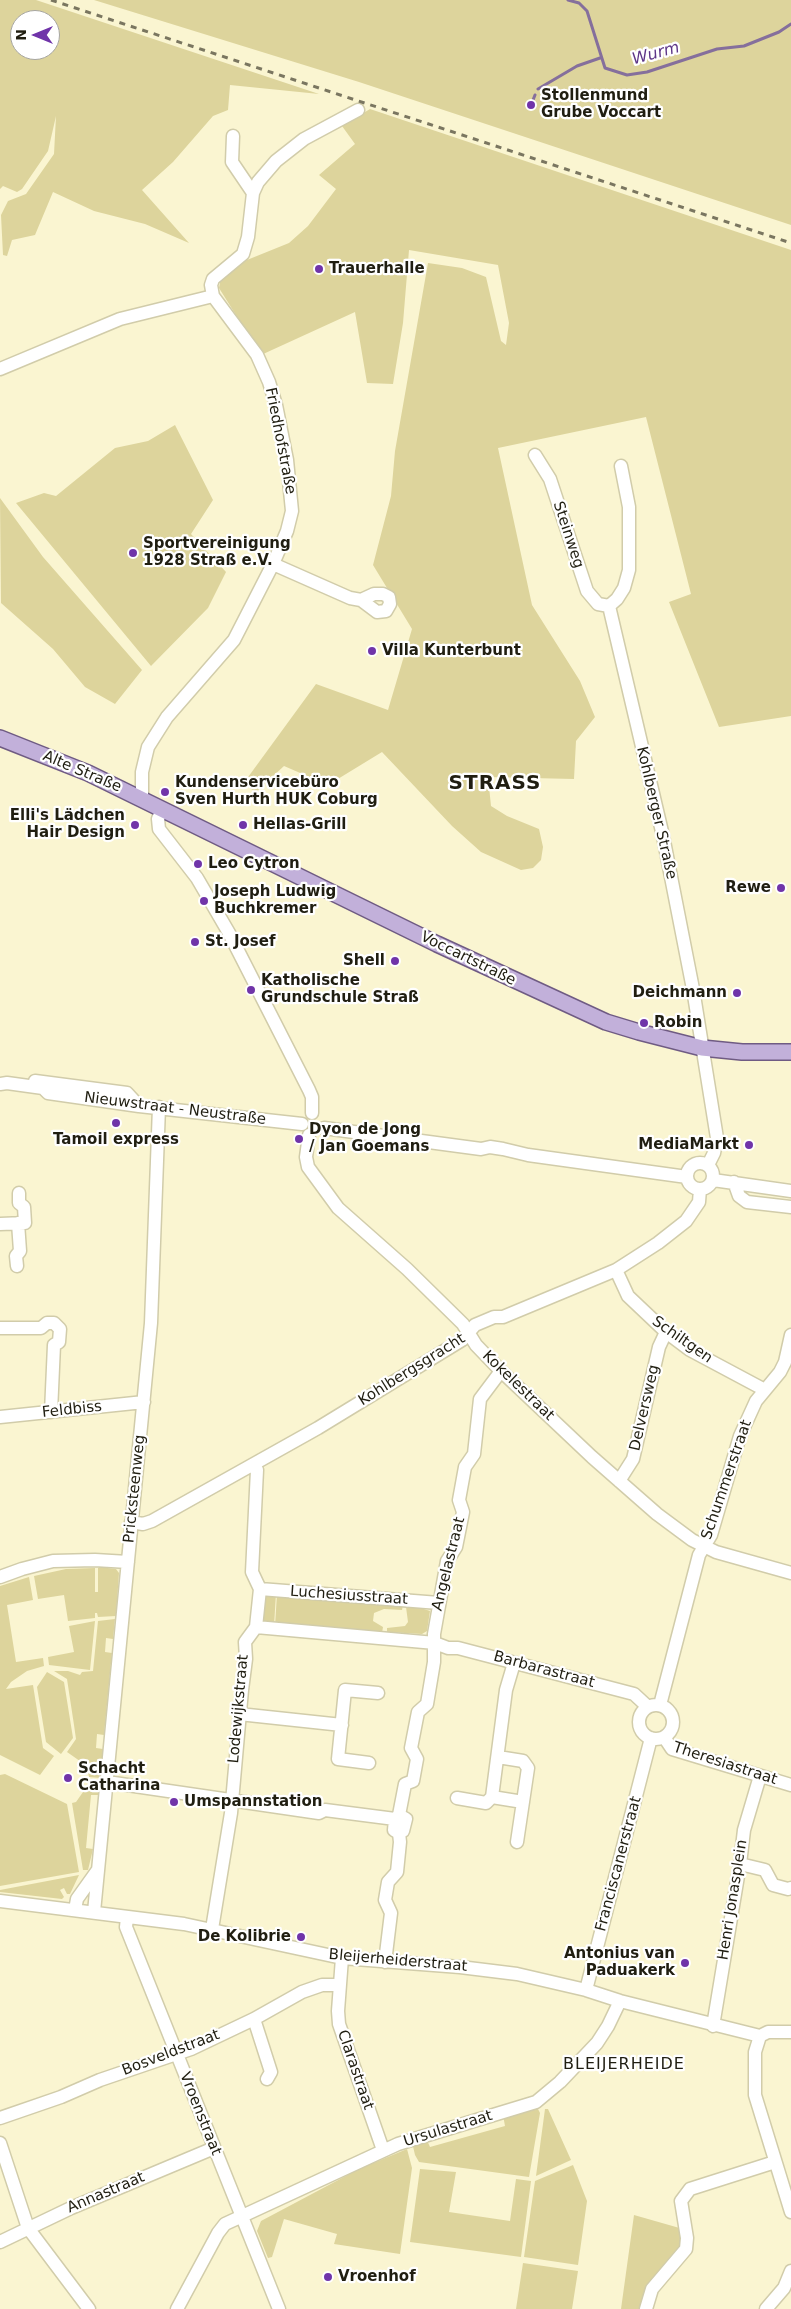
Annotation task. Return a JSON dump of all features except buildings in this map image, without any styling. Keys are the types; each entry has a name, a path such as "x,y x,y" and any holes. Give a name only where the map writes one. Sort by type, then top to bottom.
{"main road":[{"name":"Alte Straße","path":"0,738 88,773 162,809"},
{"name":"Voccartstraße","path":"162,809 577,1010 625,1028 702,1048 742,1052 791,1052"}],"street":[{"path":"0,369 120,319 212,296 211,285 214,278 243,254 248,237 252,193 258,182 267,171 304,138 358,110"},
{"path":"233,136 232,162 252,193"},
{"name":"Friedhofstraße","path":"142,799 144,759 148,747 167,717 234,640 273,564 287,531 292,511 292,492 276,405 257,355 212,296"},
{"name":"Steinweg","path":"536,455 550,480 587,591 598,604 608,606"},
{"path":"608,606 624,588 629,570 629,506 621,466"},
{"path":"273,564 341,594 361,600"},
{"name":"Kohlberger Straße","path":"608,606 663,836 682,931 716,1138 714,1153 708,1165"},
{"path":"162,809 158,819 159,829 197,878 229,933 309,1090 312,1097 312,1114"},
{"path":"0,1076 127,1093 138,1106"},
{"name":"Nieuwstraat - Neustraße","path":"0,1086 6,1090 41,1095 48,1093 138,1106 159,1107 305,1130"},
{"name":"Pricksteenweg","path":"94,1912 151,1324 159,1107"},
{"path":"312,1114 322,1118 324,1128 317,1135 305,1130 305,1117 312,1114"},
{"path":"324,1128 481,1149 490,1147 528,1155 687,1177"},
{"name":"Kokelestraat","path":"305,1130 308,1167 338,1208 407,1269 463,1324 476,1345 501,1371 619,1481 673,1527 704,1546 716,1552 791,1573"},
{"path":"695,1164 708,1165 712,1170 713,1180 708,1186 700,1189 692,1186 687,1177 689,1169 695,1164"},
{"path":"713,1180 791,1191"},
{"path":"734,1182 739,1196 747,1202 791,1207"},
{"name":"Kohlbergsgracht","path":"131,1522 143,1524 152,1521 254,1464 383,1390 469,1334 475,1325 494,1317 503,1317 616,1270 658,1243 681,1225 694,1211 699,1202 700,1189"},
{"path":"16,1266 16,1256 20,1251 26,1223 24,1207 19,1203 18,1193"},
{"path":"0,1224 26,1223"},
{"name":"Schiltgen","path":"616,1270 628,1296 666,1332 690,1350 766,1390"},
{"path":"0,1328 41,1328 47,1323 54,1324 60,1330 59,1342 54,1345 51,1412"},
{"name":"Delversweg","path":"619,1481 633,1459 659,1347 666,1332"},
{"name":"Schummerstraat","path":"704,1546 711,1535 740,1436 756,1401 780,1372 785,1362 791,1335"},
{"name":"Angelastraat","path":"385,1962 391,1913 385,1900 388,1882 397,1872 399,1834 403,1831 406,1819 397,1817 405,1784 413,1781 416,1766 417,1759 411,1748 418,1712 427,1704 435,1642 434,1634 448,1561 456,1547 462,1512 459,1500 465,1468 474,1454 480,1399 501,1371"},
{"name":"Feldbiss","path":"0,1417 144,1402"},
{"name":"Lodewijkstraat","path":"212,1929 230,1820 239,1714 246,1659 245,1642 256,1627 260,1589 252,1572 257,1470 254,1464"},
{"path":"654,1706 668,1709 672,1717 670,1730 658,1738 643,1733 640,1724 642,1714 654,1706 699,1555 704,1546"},
{"path":"0,1577 22,1568 53,1562 95,1560 128,1562"},
{"name":"Luchesiusstraat","path":"260,1589 439,1603"},
{"path":"256,1627 435,1642"},
{"name":"Barbarastraat","path":"435,1642 448,1648 458,1648 634,1694 654,1706"},
{"path":"457,1798 486,1803 492,1797 506,1690 514,1663"},
{"path":"369,1763 338,1759 345,1690 378,1693"},
{"path":"239,1714 342,1725"},
{"name":"Theresiastraat","path":"658,1738 672,1749 791,1785"},
{"name":"Franciscanerstraat","path":"586,1990 658,1738"},
{"path":"498,1757 523,1761 528,1768 517,1842"},
{"name":"Henri Jonasplein","path":"713,2026 744,1830 760,1776"},
{"path":"107,1782 319,1812 325,1810 397,1817"},
{"path":"492,1797 523,1802"},
{"path":"740,1864 765,1870 773,1885 791,1888"},
{"name":"Pricksteenweg","path":"75,1910 77,1899 98,1869"},
{"name":"Bleijerheiderstraat","path":"0,1901 212,1929 342,1958 460,1967 517,1974 586,1990 713,2026 760,2036 768,2032 791,2032"},
{"name":"Vroenstraat","path":"127,1917 126,1927 279,2309"},
{"name":"Clarastraat","path":"342,1958 339,1985 339,2024 383,2150"},
{"name":"Bosveldstraat","path":"0,2118 176,2054 254,2019 302,1992 322,1986 339,1985"},
{"name":"Ursulastraat","path":"176,2309 225,2224 383,2150 427,2134 536,2102 560,2082 596,2043 608,2026 620,2001"},
{"path":"254,2019 271,2072 267,2079"},
{"path":"760,2036 756,2044 754,2084 759,2114 791,2212"},
{"path":"0,2143 28,2228 89,2309"},
{"name":"Annastraat","path":"0,2242 28,2228 214,2148"},
{"path":"646,2309 652,2289 686,2249 687,2238 681,2201 690,2189 775,2162"},
{"path":"766,2309 784,2288 791,2271"}],"shaded area":[{"path":"0,0 36,0 319,94 230,85 228,110 213,116 173,162 142,190 189,243 145,224 94,211 53,192 35,235 12,240 7,256 3,255 1,215 8,201 26,194 54,154 56,116 48,151 22,189 17,192 3,186 0,189"},
{"path":"94,0 791,0 791,225 359,82"},
{"path":"370,109 791,250 791,716 719,727 669,602 691,594 646,417 498,448 532,605 580,681 595,717 576,741 574,779 488,777 491,806 507,816 539,829 543,847 541,860 533,868 521,870 481,852 452,826 382,752 328,785 284,766 256,792 243,784 316,684 388,710 412,629 373,565 391,496 395,451 428,263 462,268 486,277 501,341 506,345 509,323 498,265 409,250 403,323 393,384 367,383 355,312 261,355 219,288 221,277 242,262 289,243 308,226 336,189 319,175 355,144 342,126"},
{"name":"Sportvereinigung 1928 Straß e.V.","path":"175,425 213,500 191,534 226,572 208,608 151,666 16,503 44,493 56,496 115,448 148,441"},
{"path":"0,498 43,557 142,670 115,704 85,687 53,649 1,603"},
{"path":"95,1568 95,1592 98,1592 98,1568 116,1569 119,1573 116,1616 98,1617 97,1613 95,1613 95,1618 68,1621 64,1595 38,1599 34,1576 66,1569"},
{"path":"29,1577 33,1600 7,1605 16,1662 43,1658 44,1666 27,1671 11,1682 6,1689 33,1685 43,1748 54,1756 40,1775 0,1755 0,1586"},
{"path":"276,1593 274,1626 262,1623 263,1596"},
{"path":"277,1594 403,1605 402,1610 384,1609 374,1613 373,1621 383,1627 382,1633 275,1626"},
{"path":"408,1605 421,1605 421,1608 430,1611 427,1631 422,1634 387,1632 387,1628 405,1626 408,1622 406,1607"},
{"path":"115,1619 113,1639 106,1638 105,1652 112,1653 104,1735 97,1734 96,1748 103,1749 100,1778 89,1777 87,1766 67,1752 76,1739 67,1679 54,1671 68,1671 80,1675 82,1672 93,1671 98,1621"},
{"path":"95,1621 90,1670 49,1665 48,1657 74,1652 69,1626"},
{"path":"47,1672 64,1682 73,1738 61,1754 46,1742 37,1687"},
{"path":"5,1774 67,1804 79,1872 0,1886 0,1775"},
{"path":"88,1785 99,1785 99,1795 91,1795 86,1848 93,1849 88,1870 83,1870 72,1803 76,1802"},
{"path":"79,1875 70,1894 67,1894 64,1888 60,1890 64,1897 62,1899 0,1892 0,1890"},
{"path":"536,2105 540,2113 529,2177 419,2162 415,2155 412,2142 426,2138 430,2147 505,2126 503,2115"},
{"path":"545,2109 548,2109 571,2160 536,2176"},
{"path":"407,2149 412,2168 400,2254 334,2244 337,2234 284,2219 272,2257 268,2258 257,2231 261,2221 359,2169"},
{"path":"573,2165 587,2201 578,2265 524,2257 535,2181"},
{"path":"420,2169 456,2172 449,2212 510,2221 516,2179 531,2181 521,2257 410,2242"},
{"path":"634,2215 683,2229 685,2242 643,2309 621,2309"},
{"path":"523,2263 578,2271 572,2309 516,2309"}],"waterway":[{"name":"Wurm","path":"568,0 579,3 587,11 605,68 627,75 647,72 717,49 744,46 779,32 791,24"},
{"path":"538,89 577,66 600,58"},
{"path":"531,105 535,95"}],"railway":[{"path":"51,0 791,243"}],"place":[{"name":"Stollenmund Grube Voccart","path":"531,105"},
{"name":"Trauerhalle","path":"319,269"},
{"name":"Sportvereinigung 1928 Straß e.V.","path":"133,553"},
{"name":"Villa Kunterbunt","path":"372,651"},
{"name":"Kundenservicebüro Sven Hurth HUK Coburg","path":"165,792"},
{"name":"Elli's Lädchen Hair Design","path":"135,825"},
{"name":"Hellas-Grill","path":"243,825"},
{"name":"Leo Cytron","path":"198,864"},
{"name":"Rewe","path":"781,888"},
{"name":"Joseph Ludwig Buchkremer","path":"204,901"},
{"name":"St. Josef","path":"195,942"},
{"name":"Shell","path":"395,961"},
{"name":"Katholische Grundschule Straß","path":"251,990"},
{"name":"Deichmann","path":"737,993"},
{"name":"Robin","path":"644,1023"},
{"name":"Tamoil express","path":"116,1123"},
{"name":"Dyon de Jong / Jan Goemans","path":"299,1139"},
{"name":"MediaMarkt","path":"749,1145"},
{"name":"Schacht Catharina","path":"68,1778"},
{"name":"Umspannstation","path":"174,1802"},
{"name":"De Kolibrie","path":"301,1937"},
{"name":"Antonius van Paduakerk","path":"685,1963"},
{"name":"Vroenhof","path":"328,2277"}],"district":[{"name":"STRASS","path":"495,784"},
{"name":"BLEIJERHEIDE","path":"624,2065"}]}
